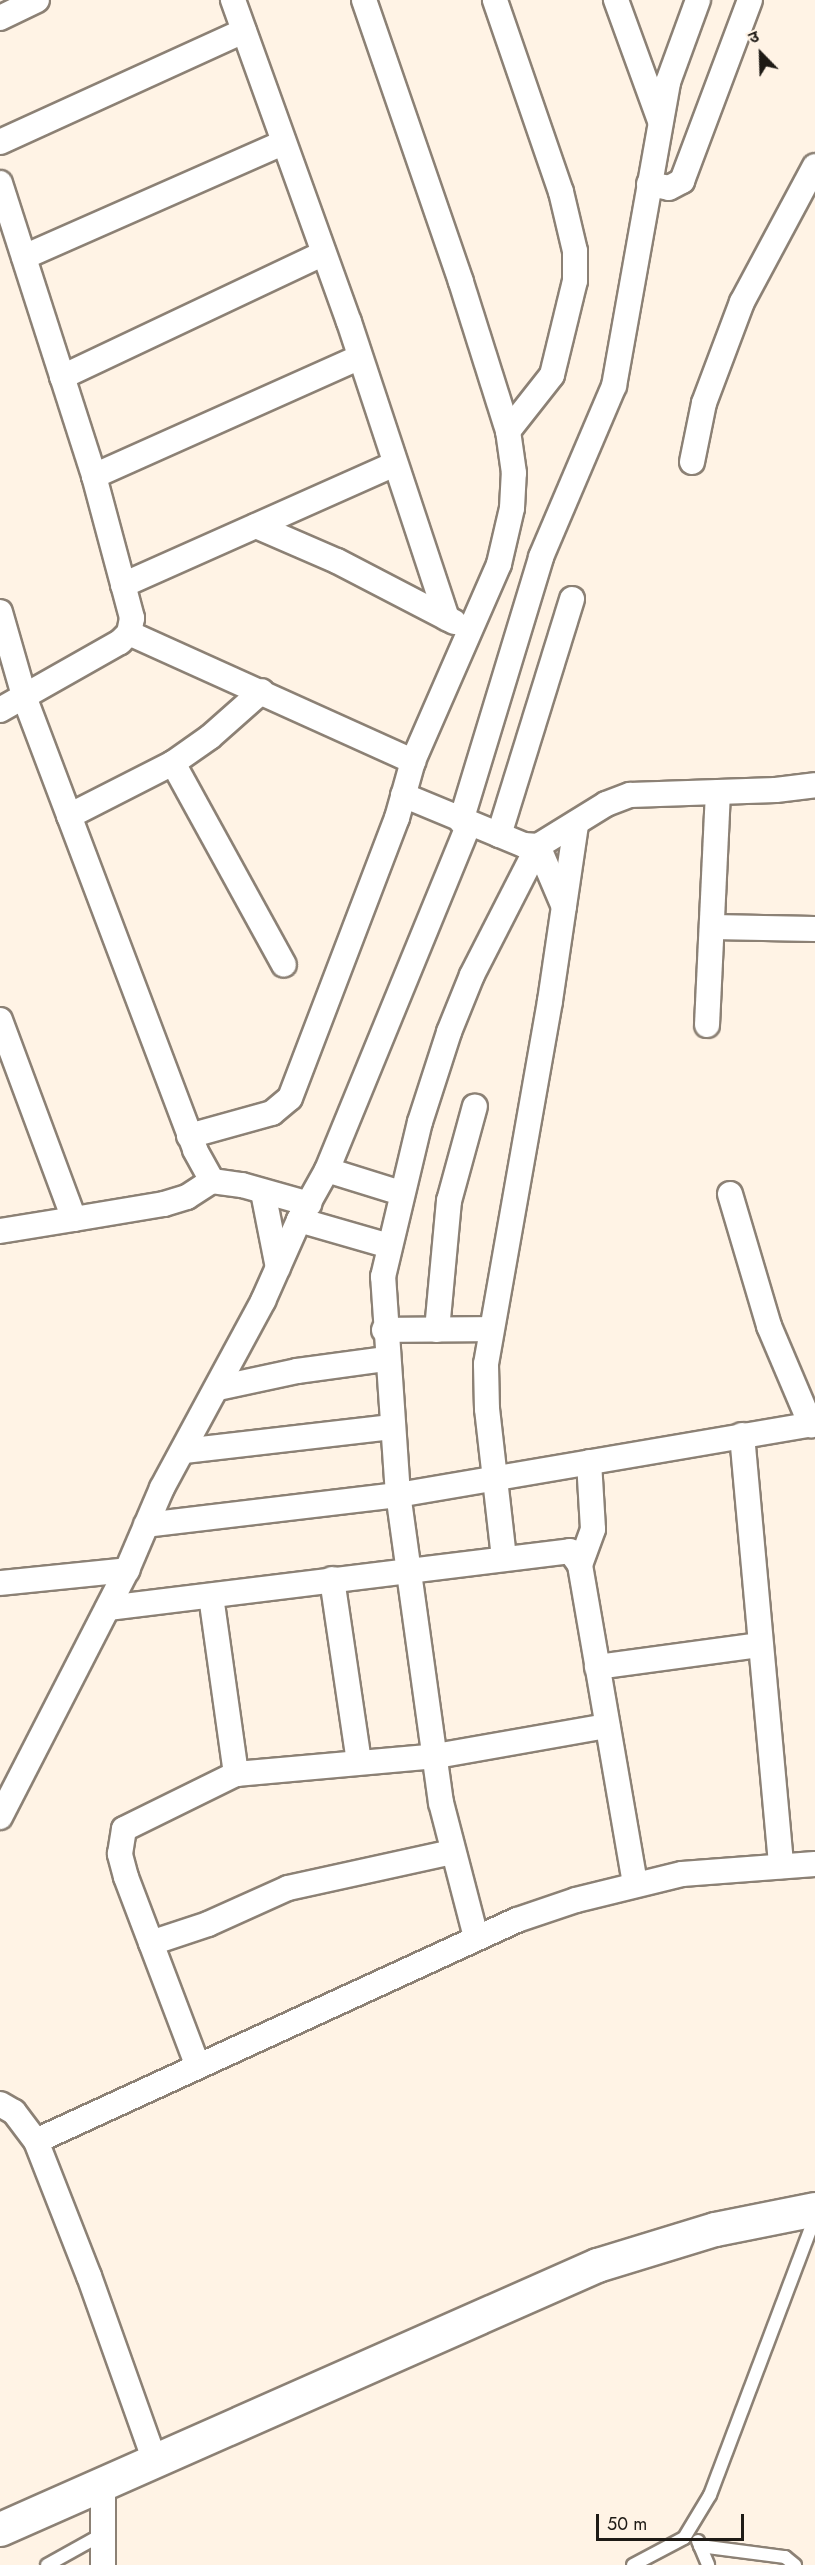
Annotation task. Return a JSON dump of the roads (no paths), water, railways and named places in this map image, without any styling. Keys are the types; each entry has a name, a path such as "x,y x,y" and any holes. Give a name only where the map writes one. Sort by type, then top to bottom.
{"street":[{"path":"0,18 37,0"},
{"path":"233,0 360,357 447,618"},
{"path":"189,1136 272,1113 290,1098 403,795 413,761 499,564 509,527 514,473 508,431 461,282 364,0"},
{"path":"495,0 558,182 575,251 575,281 552,375 508,431"},
{"path":"616,0 660,121"},
{"path":"0,1817 108,1608 146,1525 218,1388 327,1170 465,822 534,579 614,386 660,121 682,36 698,0"},
{"path":"649,184 669,188 682,181 750,0"},
{"path":"0,141 244,31"},
{"path":"24,257 282,143"},
{"path":"692,462 704,404 742,302 815,166"},
{"path":"0,183 93,476 132,618 129,633 106,651 25,699 0,710"},
{"path":"62,377 322,254"},
{"path":"93,476 360,357"},
{"path":"123,585 395,464"},
{"path":"256,526 337,561 470,630"},
{"path":"499,836 572,599"},
{"path":"0,612 25,699 189,1136 212,1181"},
{"path":"129,633 413,761"},
{"path":"69,816 172,763 210,737 262,691"},
{"path":"172,763 284,965"},
{"path":"476,1937 452,1852 398,1495 386,1359 382,1277 401,1193 449,1032 472,975 538,846 606,804 630,795 815,785"},
{"path":"707,1025 718,792"},
{"path":"403,795 499,836 524,845 538,846"},
{"path":"504,1558 487,1409 491,1329 564,907 576,824"},
{"path":"538,846 564,907"},
{"path":"712,927 815,929"},
{"path":"0,1020 74,1219"},
{"path":"437,1330 449,1201 475,1107"},
{"path":"327,1170 401,1193"},
{"path":"0,1231 164,1204 187,1197 212,1181 263,1192 304,1212 389,1246"},
{"path":"263,1192 278,1268"},
{"path":"146,1525 398,1495 813,1424 769,1326 730,1194"},
{"path":"384,1330 491,1329"},
{"path":"218,1388 297,1371 386,1359"},
{"path":"184,1451 392,1427"},
{"path":"742,1435 781,1866"},
{"path":"580,1565 593,1529 589,1462"},
{"path":"108,1608 570,1551 580,1565 635,1883"},
{"path":"0,1583 127,1570"},
{"path":"332,1579 359,1762"},
{"path":"211,1596 236,1774"},
{"path":"597,1666 760,1645"},
{"path":"197,2064 120,1854 124,1829 236,1774 436,1756 607,1726"},
{"path":"152,1943 208,1924 288,1888 452,1852"},
{"path":"36,2141 197,2064 476,1937 576,1900 635,1883 682,1874 815,1864"},
{"path":"0,2104 14,2112 36,2141 154,2459"},
{"path":"0,2529 154,2459 626,2254 715,2229 815,2209"},
{"path":"103,2482 103,2565"}],"lane":[{"path":"633,2565 684,2538 692,2529 710,2496 815,2217"},
{"path":"692,2529 708,2565"},
{"path":"47,2565 103,2534"},
{"path":"700,2546 785,2557 795,2565"}]}
